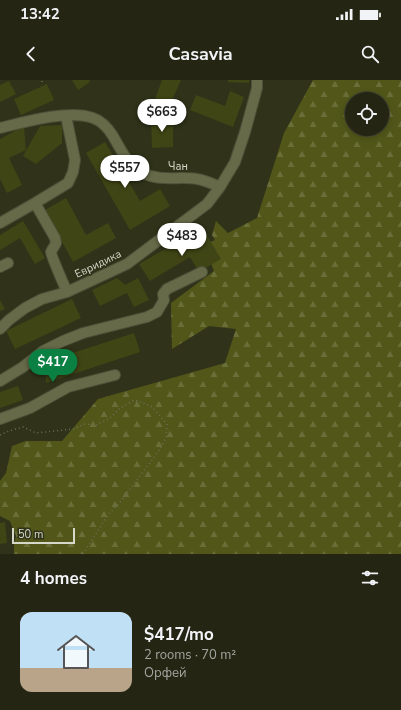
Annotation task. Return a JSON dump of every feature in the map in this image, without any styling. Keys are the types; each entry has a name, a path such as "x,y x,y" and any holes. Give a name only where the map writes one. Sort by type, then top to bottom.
{"street":[{"name":"Евридика","path":"0,328 25,308 42,299 67,292 127,264 207,204 220,187 235,162 257,88 257,80"},
{"name":"Чан","path":"0,128 45,118 77,115 87,116 100,121 105,126 132,166 144,174 161,178 199,179 220,187"},
{"path":"0,223 68,183 73,172 75,160 66,116"},
{"path":"36,203 55,238 56,243 51,252 51,257 57,267 67,292"},
{"path":"0,381 23,367 43,351 63,341 83,333 147,317 158,312 164,300 163,294 167,289 202,272"},
{"path":"0,419 30,408 68,387 115,375"}],"path":[{"path":"0,436 9,431 23,427 36,433 73,429 85,424 96,425 110,418 119,409 134,400 151,406 167,424 166,438 158,452 121,501 108,515 83,554"}],"green space":[{"path":"313,80 401,80 401,554 14,554 16,536 10,521 0,516 0,481 6,473 12,446 26,441 62,441 98,399 225,363 236,329 209,326 172,349 171,303 214,271 204,245 215,240 212,235 216,221 228,233 257,218 284,133"}],"building":[{"path":"72,80 89,80 90,82 78,90"},
{"path":"162,80 181,80 170,105 155,99"},
{"path":"228,80 249,80 249,83 228,82"},
{"path":"9,81 16,94 0,102 0,85"},
{"path":"47,84 54,100 21,115 14,99"},
{"path":"230,91 244,97 233,127 190,110 196,95 225,106"},
{"path":"173,119 173,147 152,148 151,120"},
{"path":"62,125 62,143 36,164 23,156 40,126"},
{"path":"24,126 26,150 9,158 22,185 7,193 0,179 0,139"},
{"path":"105,142 140,201 160,189 170,206 130,230 86,153"},
{"path":"66,198 86,235 108,223 116,238 73,262 45,210"},
{"path":"23,221 45,258 35,264 20,238 0,250 0,235"},
{"path":"206,234 221,259 199,272 190,257 150,281 139,264 186,237 192,242"},
{"path":"117,278 125,285 138,278 149,300 134,307 127,293 100,306 92,290"},
{"path":"72,299 81,318 15,349 6,331"},
{"path":"0,300 5,309 0,311"},
{"path":"134,333 140,352 46,383 45,362"},
{"path":"18,386 23,400 0,408 0,392"},
{"path":"5,522 7,543 0,544 0,523"}]}
